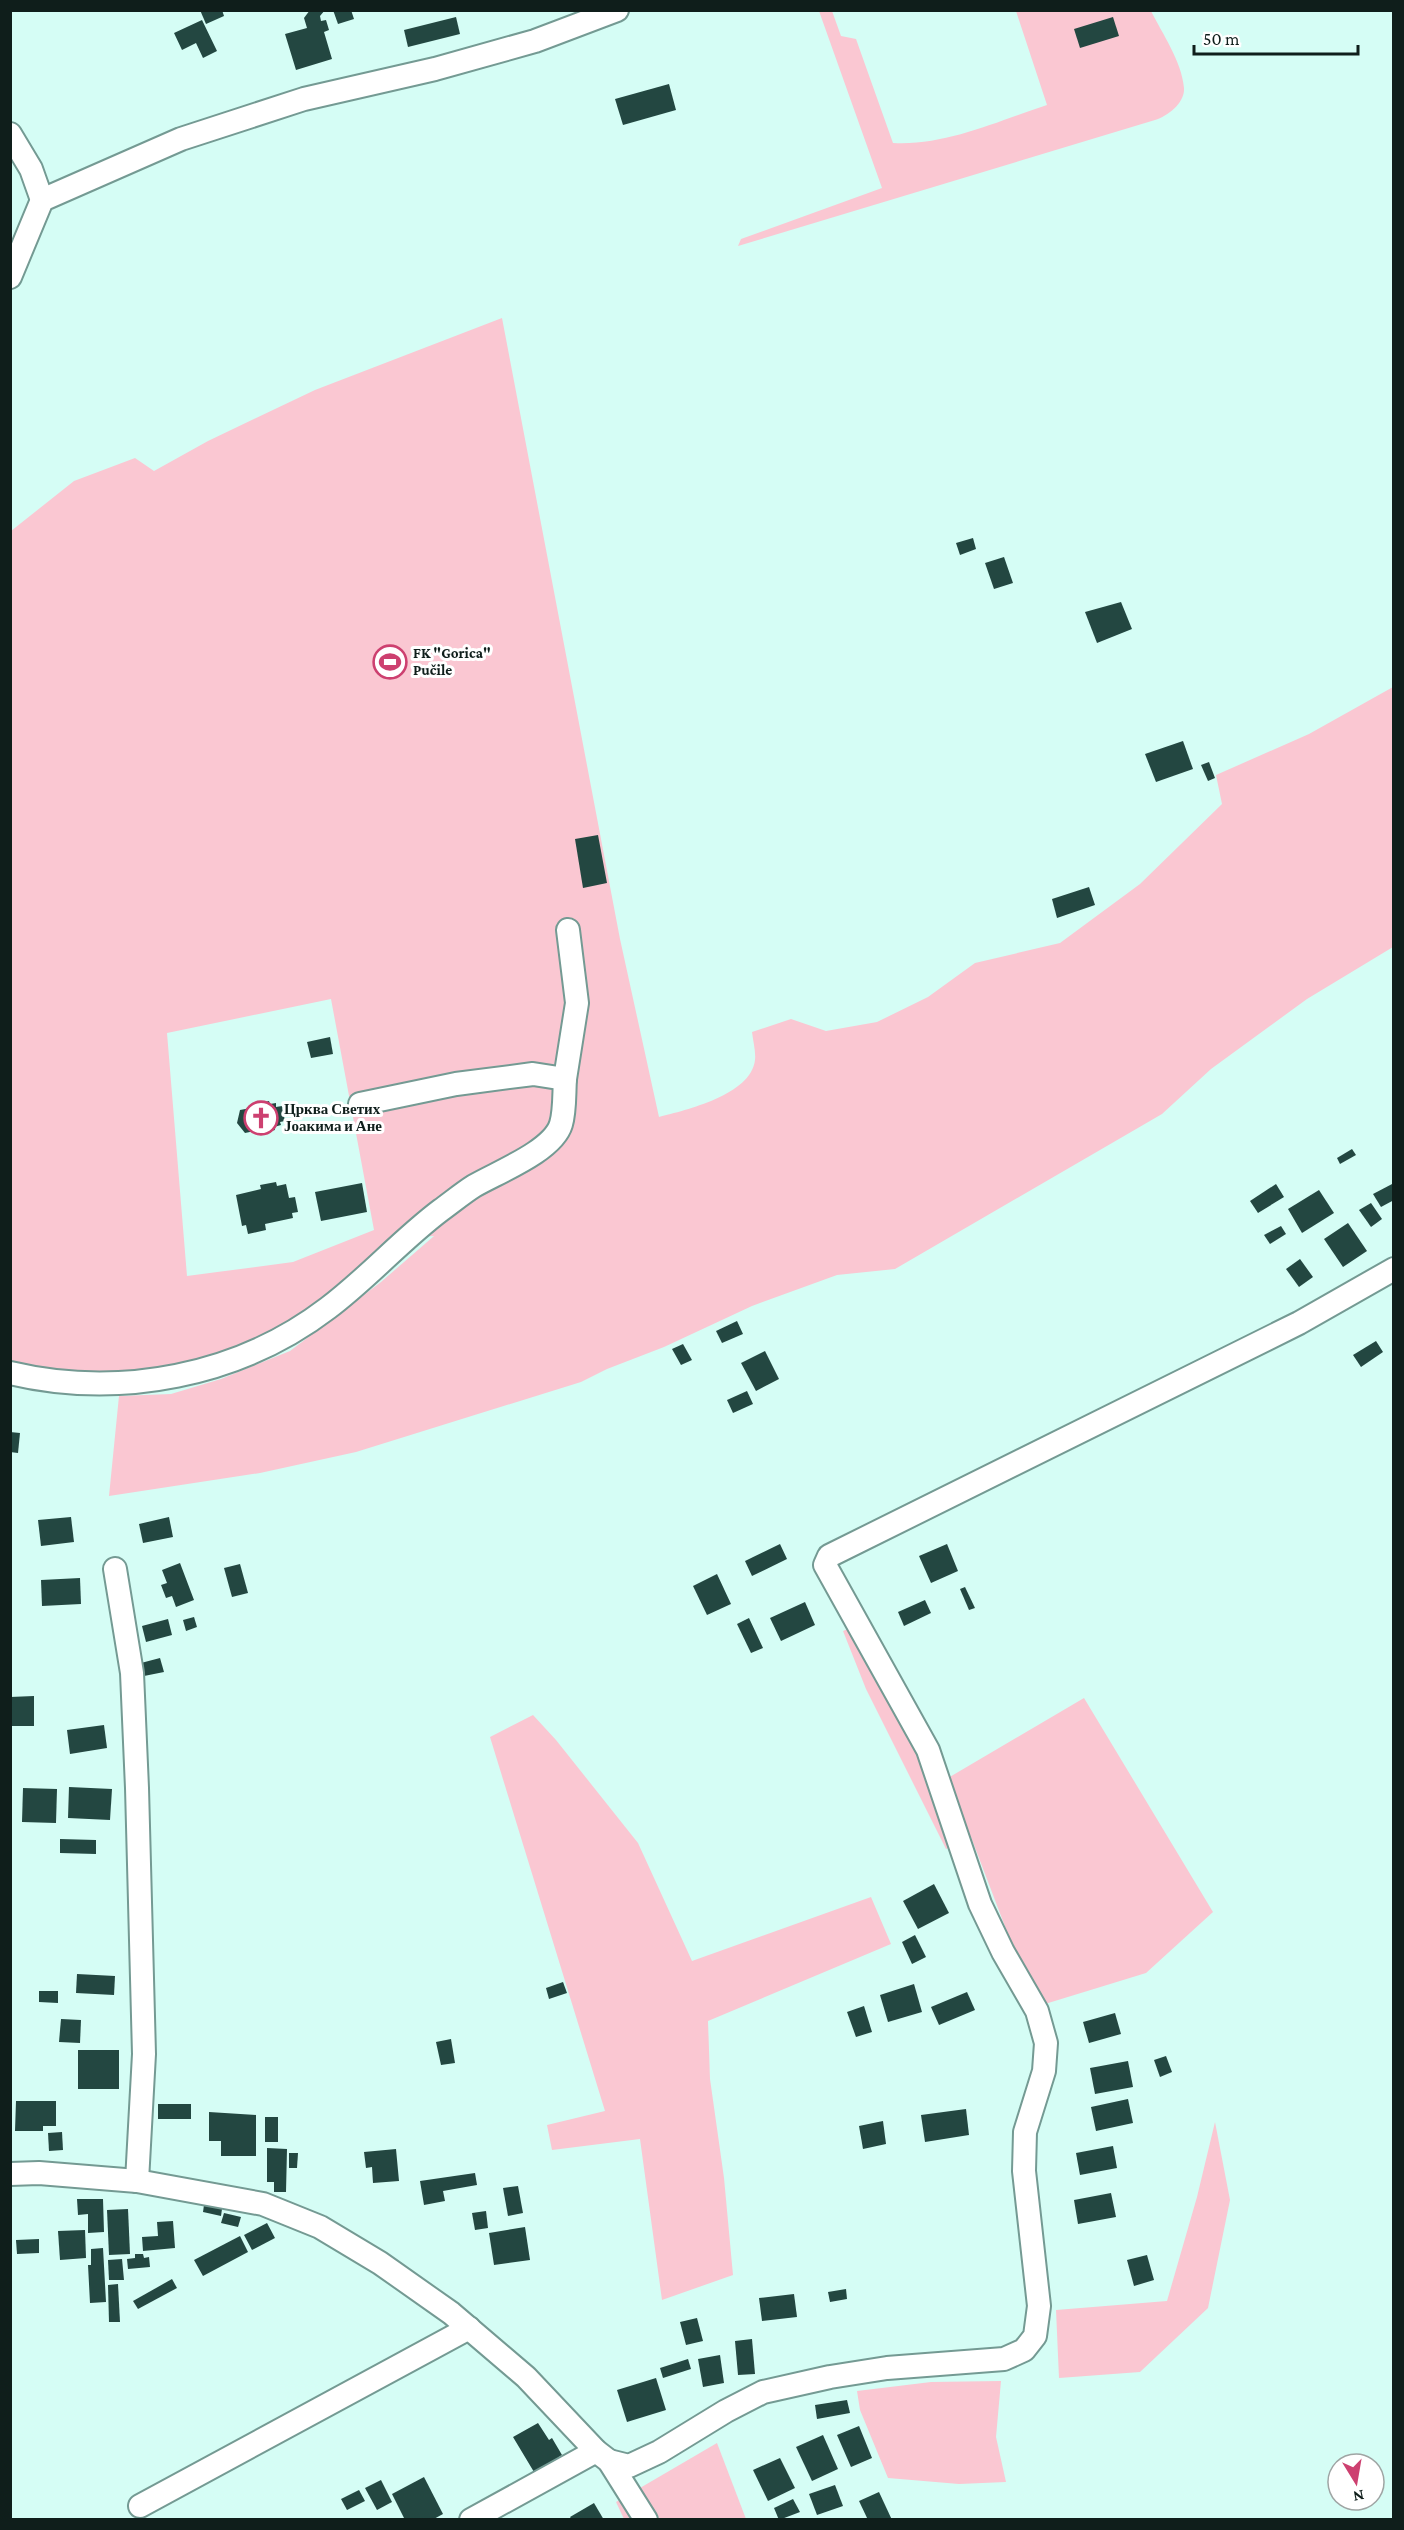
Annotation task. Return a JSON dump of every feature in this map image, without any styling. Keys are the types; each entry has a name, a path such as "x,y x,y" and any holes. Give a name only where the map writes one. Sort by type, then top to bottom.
{"street":[{"path":"42,200 181,139 304,99 435,69 536,41 617,10"},
{"path":"10,134 31,169 42,200 10,277"},
{"path":"10,1373 80,1383 182,1376 234,1361 273,1344 328,1308 439,1211 474,1187 548,1143 561,1125 565,1079 577,1003 568,930"},
{"path":"360,1104 456,1084 533,1074 565,1079"},
{"path":"471,2520 603,2456 629,2466 659,2452 726,2411 763,2392 830,2377 887,2368 1004,2359 1024,2350 1035,2336 1039,2306 1024,2171 1025,2132 1044,2071 1046,2043 1036,2011 1003,1953 980,1904 928,1750 825,1565 829,1556 1299,1323 1394,1269"},
{"path":"115,1569 132,1673 137,1788 144,2054 137,2181"},
{"path":"10,2174 39,2173 137,2181 263,2204 320,2227 380,2263 469,2328 526,2377 603,2456 646,2520"},
{"path":"140,2506 469,2328"}],"shaded area":[{"path":"819,11 832,11 841,36 856,39 893,143 933,141 952,137 1047,105 1016,11 1151,11 1180,68 1184,94 1175,108 1155,120 738,246 741,239 882,188"},
{"path":"502,318 620,939 659,1117 716,1099 742,1083 751,1072 755,1060 752,1032 791,1019 826,1031 877,1022 928,997 975,963 1060,943 1140,884 1222,804 1216,775 1309,734 1393,687 1393,947 1307,999 1211,1069 1162,1114 895,1269 837,1275 752,1306 581,1382 356,1452 260,1473 109,1496 119,1396 171,1394 221,1379 290,1351 381,1282 434,1236 391,1238 338,1289 274,1330 204,1360 128,1372 69,1371 11,1362 11,531 74,481 135,458 154,471 208,441 315,390","holes":["331,999 374,1230 293,1262 187,1276 167,1033"]},
{"path":"850,1628 916,1749 931,1788 1084,1698 1213,1912 1146,1973 1045,2004 1009,1937 971,1837 946,1849 866,1689 843,1631"},
{"path":"533,1715 556,1740 638,1843 692,1961 871,1897 891,1944 708,2021 710,2079 724,2178 733,2275 662,2300 640,2139 552,2150 547,2125 605,2111 490,1737"},
{"path":"1215,2122 1230,2200 1208,2308 1140,2372 1059,2378 1056,2310 1167,2301 1197,2197"},
{"path":"1001,2381 996,2437 1006,2482 959,2484 888,2478 860,2410 857,2391 931,2382"},
{"path":"717,2443 746,2519 624,2519 616,2502"}],"building":[{"path":"200,10 222,10 224,16 206,24"},
{"path":"310,10 325,10 320,16 321,21 326,20 329,30 324,32 332,59 296,70 285,34 307,28 304,18"},
{"path":"333,10 351,10 354,19 338,24"},
{"path":"456,17 460,34 408,47 404,30"},
{"path":"1113,17 1119,36 1080,48 1074,29"},
{"path":"202,20 217,51 203,58 196,43 182,50 174,33"},
{"path":"669,84 676,110 623,125 615,99"},
{"path":"973,538 976,549 960,555 956,543"},
{"path":"1004,557 1013,583 994,589 985,563"},
{"path":"1121,602 1132,629 1097,643 1085,612"},
{"path":"1183,741 1193,769 1156,782 1145,754"},
{"path":"1209,762 1215,778 1208,781 1201,765"},
{"path":"598,835 607,883 583,888 575,839"},
{"path":"1089,887 1095,905 1057,918 1052,899"},
{"path":"330,1037 333,1054 311,1058 307,1042"},
{"name":"Црква Светих Јоакима и Ане","path":"269,1101 270,1104 276,1103 276,1107 282,1106 285,1121 274,1127 275,1130 266,1132 265,1129 245,1133 237,1123 240,1110 261,1106 260,1103"},
{"path":"1352,1149 1356,1155 1340,1164 1337,1158"},
{"path":"276,1182 277,1186 286,1184 289,1198 295,1197 298,1212 292,1213 293,1218 265,1224 266,1230 248,1234 246,1225 242,1226 236,1195 261,1189 260,1185"},
{"path":"362,1183 367,1212 321,1221 315,1192"},
{"path":"1394,1183 1394,1200 1381,1207 1373,1194"},
{"path":"1276,1184 1284,1197 1258,1213 1250,1201"},
{"path":"1319,1190 1334,1213 1302,1233 1288,1209"},
{"path":"1371,1203 1382,1219 1371,1227 1359,1210"},
{"path":"1348,1223 1367,1251 1343,1267 1324,1239"},
{"path":"1281,1226 1286,1234 1270,1244 1264,1235"},
{"path":"1300,1259 1313,1277 1299,1287 1286,1269"},
{"path":"737,1321 743,1334 722,1343 716,1331"},
{"path":"1376,1341 1383,1352 1361,1367 1353,1355"},
{"path":"683,1344 692,1360 681,1365 672,1349"},
{"path":"765,1351 779,1379 756,1391 741,1363"},
{"path":"747,1391 753,1404 733,1413 727,1400"},
{"path":"10,1432 20,1433 18,1453 10,1452"},
{"path":"71,1517 74,1542 41,1546 38,1520"},
{"path":"169,1517 173,1537 143,1543 139,1524"},
{"path":"780,1544 787,1559 752,1576 745,1561"},
{"path":"947,1544 958,1571 931,1583 919,1556"},
{"path":"180,1563 194,1600 176,1607 172,1596 166,1598 161,1585 167,1583 162,1570"},
{"path":"240,1564 248,1593 232,1597 224,1568"},
{"path":"717,1574 731,1604 707,1615 693,1586"},
{"path":"80,1578 81,1604 42,1606 41,1580"},
{"path":"965,1587 975,1608 969,1610 960,1589"},
{"path":"925,1600 931,1613 904,1626 898,1612"},
{"path":"805,1602 815,1625 781,1641 770,1618"},
{"path":"194,1617 197,1627 186,1631 183,1620"},
{"path":"749,1618 763,1648 751,1653 737,1624"},
{"path":"168,1619 172,1635 146,1642 142,1626"},
{"path":"160,1658 164,1672 144,1676 141,1663"},
{"path":"34,1696 34,1726 10,1726 10,1697"},
{"path":"104,1725 107,1748 70,1754 67,1730"},
{"path":"69,1787 112,1789 110,1820 68,1818"},
{"path":"23,1788 57,1789 56,1823 22,1822"},
{"path":"60,1839 96,1840 96,1854 60,1853"},
{"path":"934,1884 949,1913 918,1929 903,1901"},
{"path":"915,1935 926,1957 912,1964 902,1942"},
{"path":"77,1974 115,1976 114,1995 76,1993"},
{"path":"563,1982 567,1993 549,1999 546,1988"},
{"path":"914,1984 922,2012 888,2022 880,1995"},
{"path":"39,1991 58,1991 58,2003 39,2002"},
{"path":"967,1992 975,2010 939,2025 931,2007"},
{"path":"864,2006 872,2032 856,2037 847,2012"},
{"path":"1115,2013 1121,2034 1089,2043 1083,2022"},
{"path":"61,2019 81,2020 80,2043 59,2042"},
{"path":"451,2039 455,2063 441,2065 436,2042"},
{"path":"78,2050 119,2050 119,2089 78,2089"},
{"path":"1166,2056 1172,2072 1160,2077 1154,2060"},
{"path":"1128,2061 1133,2087 1095,2094 1090,2068"},
{"path":"1128,2099 1133,2123 1096,2131 1091,2107"},
{"path":"16,2101 56,2101 56,2126 43,2126 43,2131 15,2131"},
{"path":"158,2104 191,2104 191,2119 158,2119"},
{"path":"966,2109 969,2135 925,2142 921,2115"},
{"path":"209,2112 256,2115 256,2156 221,2156 221,2141 209,2141"},
{"path":"265,2117 278,2117 278,2142 265,2142"},
{"path":"883,2121 886,2144 863,2149 859,2126"},
{"path":"62,2132 63,2150 49,2151 48,2133"},
{"path":"1113,2146 1117,2168 1080,2175 1076,2153"},
{"path":"267,2148 287,2149 286,2192 274,2192 274,2182 267,2182"},
{"path":"396,2149 399,2181 373,2183 372,2167 366,2168 364,2152"},
{"path":"289,2153 298,2153 297,2168 289,2168"},
{"path":"475,2173 477,2185 443,2191 445,2201 424,2205 420,2181"},
{"path":"518,2186 523,2213 508,2216 503,2188"},
{"path":"1111,2193 1116,2217 1078,2224 1074,2200"},
{"path":"77,2199 103,2199 104,2232 88,2233 88,2214 78,2215"},
{"path":"204,2205 222,2209 221,2216 203,2212"},
{"path":"128,2209 130,2254 109,2255 107,2210"},
{"path":"486,2211 488,2228 475,2230 472,2213"},
{"path":"224,2213 241,2217 238,2227 221,2223"},
{"path":"173,2221 175,2248 143,2251 142,2237 158,2236 157,2222"},
{"path":"267,2223 275,2238 252,2250 244,2235"},
{"path":"525,2227 530,2260 494,2265 489,2233"},
{"path":"85,2230 86,2258 60,2260 58,2231"},
{"path":"240,2236 248,2252 203,2276 194,2260"},
{"path":"39,2239 39,2253 17,2254 16,2240"},
{"path":"103,2248 106,2302 90,2303 88,2265 91,2265 91,2249"},
{"path":"135,2254 143,2254 144,2258 149,2257 150,2267 128,2269 127,2259 135,2258"},
{"path":"1147,2255 1154,2280 1134,2286 1127,2260"},
{"path":"122,2259 124,2280 109,2280 108,2260"},
{"path":"172,2279 177,2288 138,2309 133,2301"},
{"path":"118,2284 120,2322 109,2322 108,2285"},
{"path":"846,2289 847,2299 830,2302 828,2292"},
{"path":"794,2294 797,2317 762,2321 759,2298"},
{"path":"697,2318 703,2341 686,2345 680,2322"},
{"path":"752,2339 755,2374 738,2375 735,2341"},
{"path":"720,2355 724,2383 703,2387 698,2359"},
{"path":"688,2359 691,2369 663,2378 660,2368"},
{"path":"656,2378 666,2410 627,2422 617,2390"},
{"path":"847,2400 850,2413 817,2419 815,2405"},
{"path":"538,2423 549,2440 552,2438 562,2455 559,2457 562,2463 537,2477 513,2437"},
{"path":"859,2426 872,2458 851,2467 837,2435"},
{"path":"823,2435 838,2469 812,2481 796,2447"},
{"path":"780,2458 795,2488 768,2501 753,2470"},
{"path":"424,2477 443,2514 432,2520 405,2520 392,2494"},
{"path":"381,2480 392,2502 377,2510 365,2488"},
{"path":"835,2485 843,2506 817,2515 809,2494"},
{"path":"359,2490 365,2501 347,2510 341,2499"},
{"path":"879,2492 892,2520 868,2520 859,2501"},
{"path":"793,2499 800,2512 779,2520 774,2508"},
{"path":"594,2503 604,2520 572,2520 570,2517"}],"place":[{"name":"FK \"Gorica\" Pučile","path":"390,662"},
{"name":"Црква Светих Јоакима и Ане","path":"261,1118"}]}
